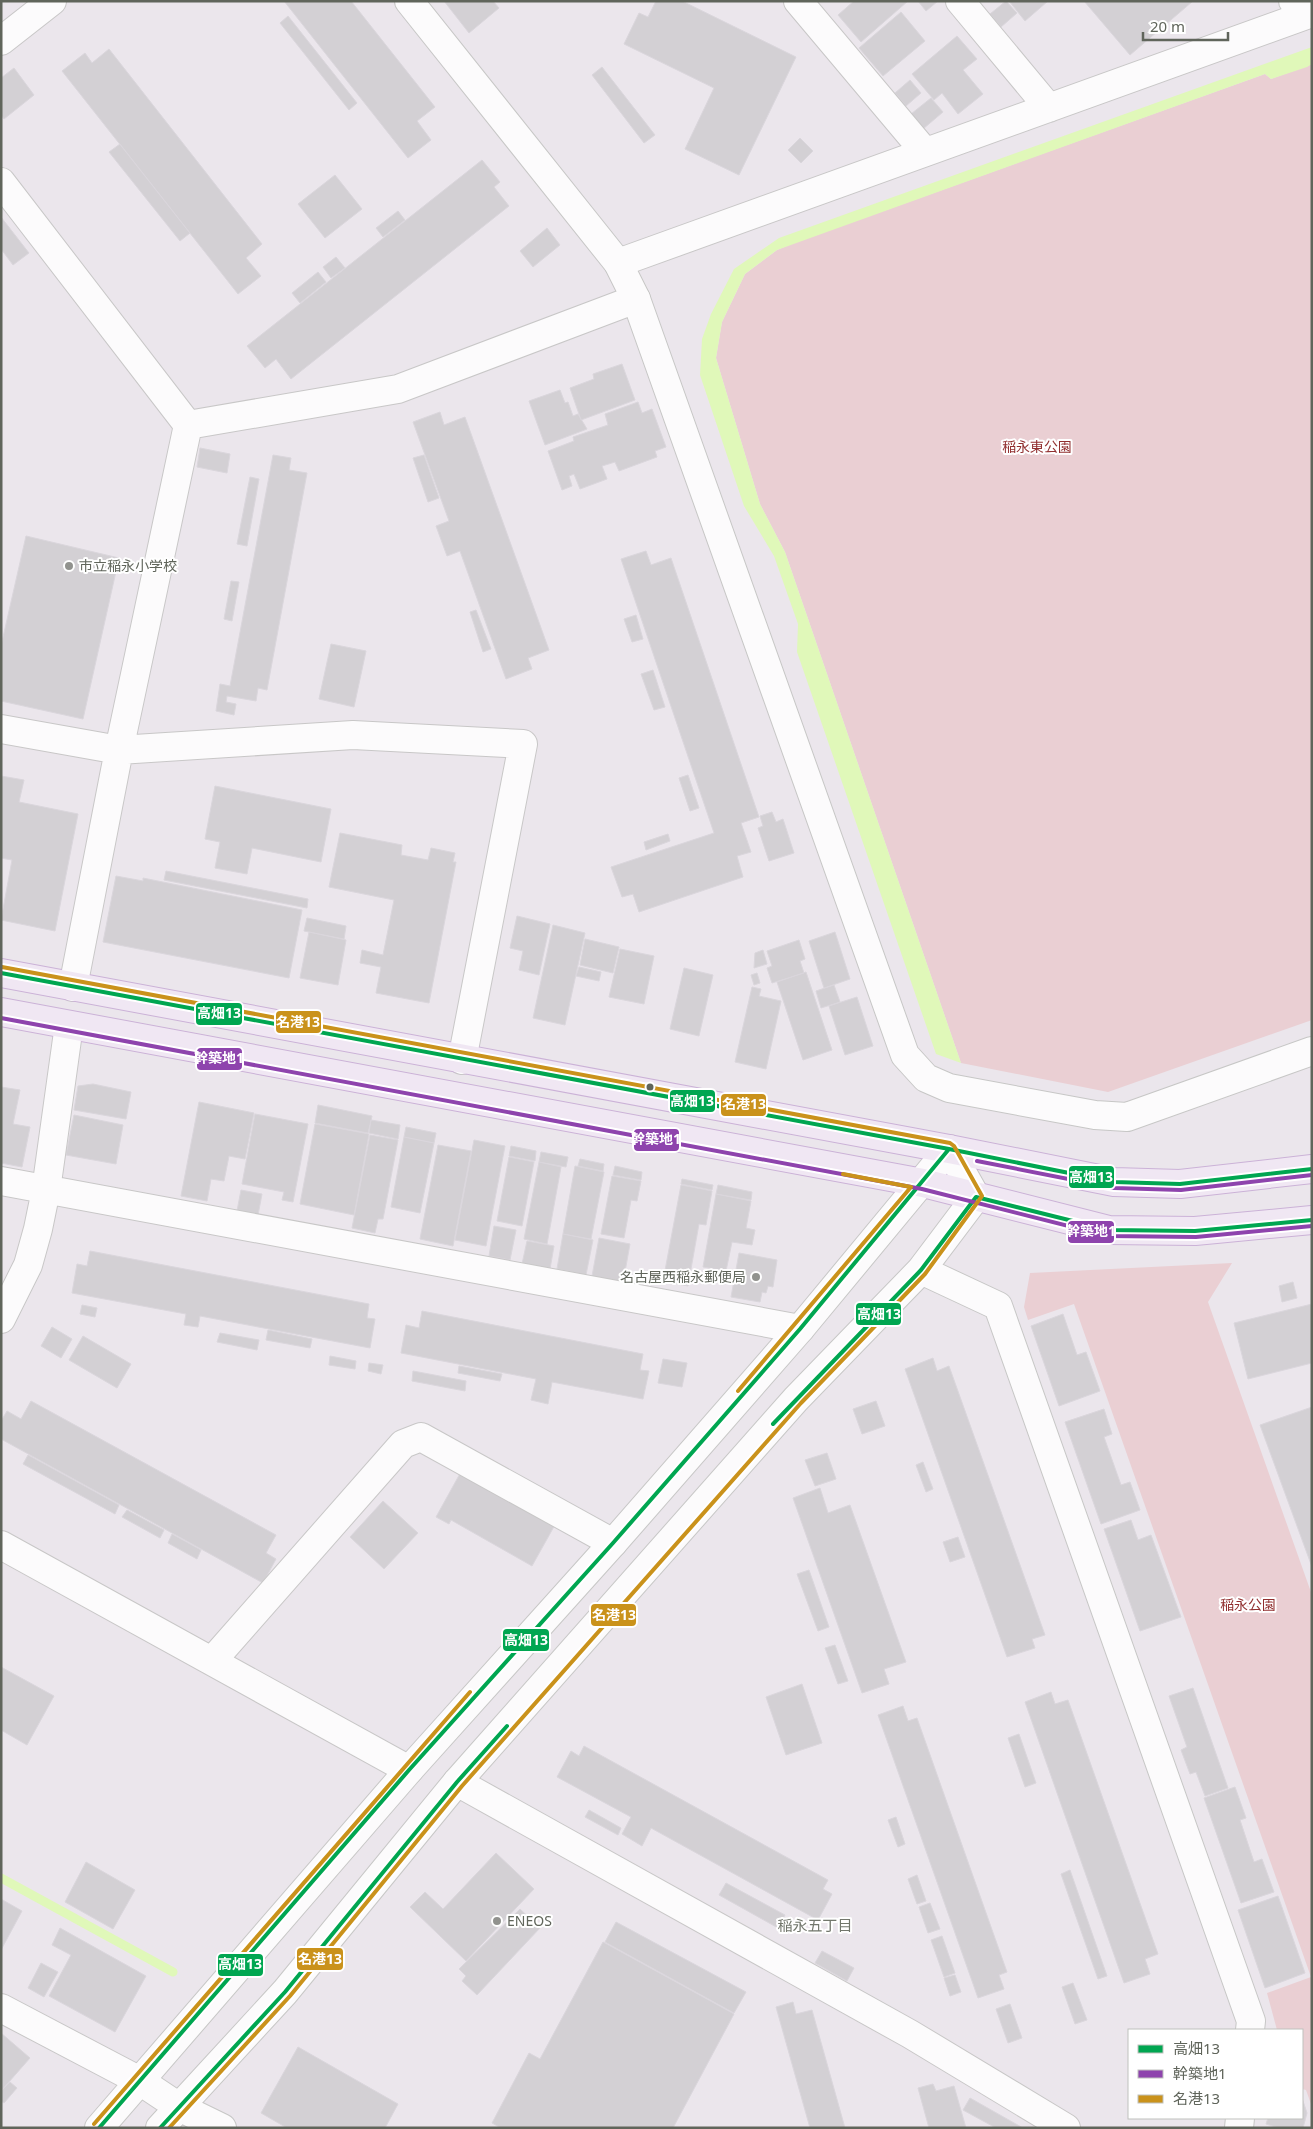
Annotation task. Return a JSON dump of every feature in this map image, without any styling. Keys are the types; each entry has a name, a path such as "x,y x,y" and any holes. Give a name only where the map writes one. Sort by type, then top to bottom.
{"main road":[{"path":"1,974 950,1149 1114,1182 1180,1184 1312,1170"},
{"path":"1,1012 923,1183 1109,1230 1196,1231 1312,1220"}],"street":[{"path":"1,41 52,1"},
{"path":"409,1 618,263 636,299 904,1055 926,1078 948,1088 1095,1115 1127,1118 1312,1051"},
{"path":"798,1 925,152"},
{"path":"960,1 1049,108"},
{"path":"618,263 1049,108 1303,10"},
{"path":"1,182 188,425 119,750 72,986"},
{"path":"188,425 398,389 636,299"},
{"path":"1,729 119,750 353,735 523,744 462,1060"},
{"path":"1,1318 28,1265 46,1190 69,1025"},
{"path":"99,2128 409,1770 613,1543 800,1330 950,1149 976,1197 921,1270 796,1399 457,1782 285,1992 160,2128"},
{"path":"1,1181 800,1330"},
{"path":"921,1270 998,1306 1251,2021 1250,2029"},
{"path":"212,1661 403,1444 421,1436 613,1543"},
{"path":"1,1545 409,1770"},
{"path":"457,1782 910,2034 1066,2128"},
{"path":"1,2008 140,2081 179,2107 222,2128"}],"green space":[{"name":"稲永東公園","path":"1312,64 1312,1020 1108,1092 961,1063 785,552 760,504 716,358 722,322 745,274 777,250 1265,74 1271,79"},
{"name":"稲永公園","path":"1232,1263 1208,1302 1312,1595 1312,2107 1306,2090 1303,2089 1303,2029 1277,2029 1267,1993 1311,1977 1074,1304 1028,1320 1024,1307 1030,1273"}],"shaded area":[{"path":"1312,47 1312,64 1307,67 1271,79 1265,74 777,250 745,274 722,322 716,358 760,504 785,552 961,1063 936,1054 797,652 798,624 774,556 744,506 700,375 702,339 711,314 734,269 779,238"}],"building":[{"path":"284,1 351,1 435,107 417,121 431,140 408,158"},
{"path":"444,1 493,1 499,8 469,33"},
{"path":"656,1 682,1 796,57 739,175 685,149 714,88 624,44 639,13 648,17"},
{"path":"854,1 908,1 861,42 838,15"},
{"path":"918,1 938,1 926,11"},
{"path":"1006,1 1017,13 1001,27 990,14"},
{"path":"1009,1 1048,1 1025,21"},
{"path":"1084,1 1193,1 1130,55"},
{"path":"901,12 925,41 883,76 859,48"},
{"path":"288,16 357,103 349,110 280,23"},
{"path":"957,36 977,59 963,70 983,94 958,114 942,93 934,100 912,74"},
{"path":"109,49 262,244 246,258 261,276 238,294 62,71 85,53 92,63"},
{"path":"602,67 655,135 644,143 592,75"},
{"path":"14,68 34,95 4,119 1,115 1,78"},
{"path":"910,80 921,93 906,106 895,93"},
{"path":"931,98 943,112 923,129 911,114"},
{"path":"800,138 813,151 801,163 788,150"},
{"path":"120,144 190,233 180,241 109,152"},
{"path":"482,160 500,182 494,187 509,206 291,379 276,359 265,368 247,346"},
{"path":"335,175 362,209 325,238 298,204"},
{"path":"398,211 405,220 383,237 376,228"},
{"path":"1,217 29,253 13,265 1,249"},
{"path":"547,228 560,245 533,267 520,251"},
{"path":"336,257 345,268 331,278 323,267"},
{"path":"318,272 326,282 300,303 292,293"},
{"path":"622,364 635,400 581,420 570,388 594,379 593,374"},
{"path":"560,390 565,403 568,402 573,416 578,414 587,429 545,445 529,401"},
{"path":"638,402 642,413 652,409 666,447 655,451 657,457 619,471 615,462 602,466 607,479 580,489 574,474 569,476 572,486 562,490 548,451 574,441 573,437 608,425 605,414"},
{"path":"440,412 444,425 465,417 549,650 528,658 532,669 506,679 460,551 447,556 436,526 449,521 413,422"},
{"path":"200,448 230,454 227,473 197,467"},
{"path":"273,455 291,458 289,470 307,473 267,690 258,688 256,701 227,696 226,702 236,704 234,715 216,711 220,684 230,686"},
{"path":"424,455 439,498 428,502 413,458"},
{"path":"250,477 259,479 247,546 237,544"},
{"path":"26,536 119,558 83,719 1,701 1,646"},
{"path":"646,551 651,565 671,558 759,817 741,823 751,852 737,856 743,877 639,912 633,894 622,897 611,867 714,833 621,559"},
{"path":"231,581 239,582 232,621 224,619"},
{"path":"476,610 491,649 483,652 470,612"},
{"path":"636,615 643,639 632,642 624,619"},
{"path":"331,644 366,651 354,707 319,699"},
{"path":"653,670 665,707 654,710 641,674"},
{"path":"688,775 699,808 690,811 679,778"},
{"path":"1,776 24,780 19,802 78,814 55,931 1,920 12,860 1,858"},
{"path":"215,786 331,809 321,862 252,848 247,874 215,868 220,842 205,839"},
{"path":"772,812 776,822 783,819 794,853 769,861 758,828 763,826 760,816"},
{"path":"340,833 402,845 401,855 428,860 431,848 455,853 453,862 456,862 429,1003 376,993 381,967 360,963 362,950 383,955 394,900 329,887"},
{"path":"668,834 670,841 646,850 644,842"},
{"path":"166,871 308,899 307,908 164,880"},
{"path":"116,876 143,881 143,878 302,910 289,978 103,942"},
{"path":"517,916 550,924 539,975 519,970 523,951 510,948"},
{"path":"307,918 346,926 344,939 304,931"},
{"path":"553,925 585,933 565,1025 533,1018"},
{"path":"309,932 346,940 338,985 300,978"},
{"path":"835,932 850,979 824,988 809,941"},
{"path":"585,939 619,947 613,973 580,965"},
{"path":"799,940 805,959 800,961 804,973 772,983 767,968 772,966 767,951"},
{"path":"620,949 654,956 644,1004 609,997"},
{"path":"763,950 767,964 754,968 755,953"},
{"path":"579,967 601,972 599,981 576,976"},
{"path":"684,968 713,975 699,1036 670,1029"},
{"path":"806,972 832,1050 803,1060 777,982"},
{"path":"757,973 760,983 754,985 751,975"},
{"path":"834,985 840,1002 821,1008 816,991"},
{"path":"752,987 761,989 759,996 781,1001 766,1069 735,1062"},
{"path":"857,997 873,1046 845,1055 829,1006"},
{"path":"93,1084 131,1092 126,1119 74,1110 78,1086"},
{"path":"1,1087 20,1090 13,1124 30,1127 22,1167 1,1163"},
{"path":"199,1102 254,1113 245,1159 229,1156 224,1181 211,1179 207,1201 181,1196"},
{"path":"318,1105 372,1116 368,1133 315,1123"},
{"path":"255,1114 308,1124 293,1202 282,1200 284,1192 242,1184"},
{"path":"74,1115 123,1125 116,1164 66,1155"},
{"path":"371,1120 400,1125 398,1139 369,1133"},
{"path":"315,1124 369,1134 354,1215 300,1204"},
{"path":"406,1127 436,1133 434,1143 404,1137"},
{"path":"370,1135 398,1140 383,1219 378,1219 375,1233 352,1228"},
{"path":"404,1137 434,1143 420,1213 391,1207"},
{"path":"474,1140 505,1146 486,1246 455,1240"},
{"path":"438,1145 471,1151 453,1246 420,1239"},
{"path":"511,1146 536,1151 535,1161 509,1156"},
{"path":"541,1152 568,1157 566,1167 539,1162"},
{"path":"509,1157 534,1162 522,1226 497,1221"},
{"path":"580,1159 604,1164 603,1171 578,1166"},
{"path":"539,1162 561,1167 547,1244 524,1239"},
{"path":"575,1166 604,1172 591,1239 563,1234"},
{"path":"615,1166 642,1172 641,1180 613,1175"},
{"path":"612,1176 641,1181 637,1201 631,1200 624,1238 601,1234"},
{"path":"682,1179 713,1185 712,1190 681,1184"},
{"path":"681,1185 712,1191 706,1225 699,1224 688,1286 663,1281"},
{"path":"718,1185 752,1192 751,1200 716,1194"},
{"path":"241,1190 262,1194 258,1215 237,1211"},
{"path":"716,1194 751,1201 746,1228 755,1230 752,1245 732,1242 726,1271 703,1267"},
{"path":"494,1226 516,1230 510,1260 489,1256"},
{"path":"563,1234 593,1240 586,1275 557,1269"},
{"path":"599,1238 630,1244 623,1283 592,1276"},
{"path":"527,1241 554,1246 550,1269 522,1264"},
{"path":"90,1251 369,1304 367,1318 375,1319 370,1348 200,1316 198,1327 184,1325 186,1314 72,1293 77,1264 87,1266"},
{"path":"739,1253 777,1260 773,1287 768,1286 766,1293 762,1292 760,1302 731,1297"},
{"path":"1293,1282 1297,1298 1282,1302 1279,1286"},
{"path":"1312,1304 1312,1363 1248,1379 1234,1323"},
{"path":"82,1305 97,1308 95,1317 80,1314"},
{"path":"422,1311 643,1354 640,1370 649,1371 643,1399 552,1382 548,1404 531,1400 536,1379 401,1353 406,1325 419,1328"},
{"path":"1063,1314 1077,1355 1086,1352 1100,1391 1059,1406 1031,1326"},
{"path":"52,1327 72,1339 61,1358 41,1346"},
{"path":"268,1330 312,1339 310,1348 266,1340"},
{"path":"220,1333 259,1340 257,1350 217,1342"},
{"path":"83,1336 131,1364 117,1388 69,1360"},
{"path":"330,1356 356,1361 355,1369 329,1365"},
{"path":"933,1358 937,1371 949,1366 1045,1635 1032,1639 1035,1648 1007,1657 905,1369"},
{"path":"663,1359 687,1363 682,1387 658,1383"},
{"path":"369,1363 383,1365 381,1374 368,1371"},
{"path":"459,1366 502,1374 500,1381 458,1373"},
{"path":"413,1371 466,1381 465,1391 412,1381"},
{"path":"31,1401 276,1535 266,1553 276,1559 263,1583 1,1439 1,1421 7,1411 21,1419"},
{"path":"876,1401 885,1426 862,1434 853,1409"},
{"path":"1312,1407 1312,1567 1260,1425"},
{"path":"1104,1409 1112,1434 1104,1437 1121,1485 1130,1482 1140,1510 1101,1524 1065,1422"},
{"path":"827,1453 836,1479 815,1486 805,1460"},
{"path":"28,1455 119,1505 115,1514 23,1464"},
{"path":"923,1462 933,1489 926,1492 916,1465"},
{"path":"462,1470 556,1523 532,1566 451,1520 449,1524 436,1517"},
{"path":"820,1488 828,1513 850,1505 906,1662 884,1669 889,1684 862,1693 793,1498"},
{"path":"383,1501 418,1533 384,1569 350,1537"},
{"path":"127,1510 164,1530 160,1538 122,1517"},
{"path":"1131,1520 1138,1540 1151,1535 1181,1617 1140,1631 1104,1529"},
{"path":"172,1534 201,1550 197,1559 168,1543"},
{"path":"958,1537 965,1557 950,1562 943,1542"},
{"path":"809,1570 829,1627 818,1631 797,1574"},
{"path":"835,1645 848,1681 838,1684 825,1648"},
{"path":"1,1667 54,1696 27,1745 1,1730"},
{"path":"802,1684 822,1743 786,1755 766,1697"},
{"path":"1193,1688 1228,1788 1205,1796 1196,1772 1190,1774 1181,1750 1187,1747 1169,1696"},
{"path":"1051,1692 1055,1704 1068,1700 1158,1954 1145,1959 1150,1974 1124,1983 1025,1702"},
{"path":"903,1706 908,1721 917,1718 1007,1972 999,1975 1004,1989 978,1998 878,1715"},
{"path":"1019,1734 1036,1783 1025,1787 1008,1738"},
{"path":"584,1746 828,1880 823,1889 832,1894 818,1920 651,1828 642,1846 622,1834 631,1817 557,1777 571,1751 579,1756"},
{"path":"1235,1787 1246,1818 1240,1820 1254,1862 1262,1859 1274,1892 1241,1903 1204,1798"},
{"path":"589,1810 621,1828 618,1835 585,1817"},
{"path":"896,1817 905,1844 898,1847 888,1820"},
{"path":"496,1853 534,1889 466,1961 410,1907 425,1892 443,1909"},
{"path":"86,1862 135,1890 113,1929 65,1902"},
{"path":"1070,1870 1107,1976 1098,1979 1061,1874"},
{"path":"917,1875 926,1901 917,1904 908,1879"},
{"path":"726,1883 785,1915 778,1928 719,1895"},
{"path":"1278,1896 1305,1973 1265,1988 1238,1910"},
{"path":"1,1899 22,1911 1,1950"},
{"path":"930,1903 940,1929 928,1933 919,1907"},
{"path":"520,1909 540,1928 477,1995 462,1981 466,1976 459,1969"},
{"path":"616,1922 746,1992 734,2013 605,1942"},
{"path":"60,1928 146,1976 115,2032 49,1996 71,1955 52,1945"},
{"path":"942,1936 955,1973 944,1977 931,1940"},
{"path":"603,1942 734,2014 673,2128 501,2128 492,2123 529,2053 540,2059"},
{"path":"822,1951 854,1968 847,1981 815,1963"},
{"path":"41,1963 58,1972 44,1997 28,1988"},
{"path":"955,1975 961,1992 950,1996 944,1978"},
{"path":"1073,1983 1087,2020 1075,2024 1062,1987"},
{"path":"793,2002 796,2014 812,2010 845,2128 810,2128 776,2007"},
{"path":"1010,2004 1022,2038 1008,2043 996,2009"},
{"path":"1,2033 30,2058 1,2091"},
{"path":"298,2047 398,2104 385,2128 287,2128 261,2113"},
{"path":"10,2082 17,2088 4,2103 1,2101 1,2091"},
{"path":"933,2084 936,2091 954,2086 966,2128 929,2128 918,2088"},
{"path":"970,2098 1023,2128 996,2128 963,2110"},
{"path":"1303,2101 1307,2113 1303,2128 1279,2128 1266,2124 1268,2119 1303,2119"}],"waterway":[{"path":"1,1878 173,1972"}],"transit line":[{"name":"名港13","path":"2,967 950,1143 954,1146 982,1196 925,1274 801,1403 462,1786 290,1996 169,2128"},
{"name":"高畑13","path":"1,973 949,1149 1114,1182 1180,1184 1312,1169"},
{"name":"幹築地1","path":"1,1018 922,1189 1108,1236 1196,1237 1312,1226"},
{"name":"高畑13","path":"99,2128 409,1770 613,1543 800,1329 949,1149"},
{"name":"幹築地1","path":"977,1161 1114,1188 1181,1190 1312,1175"},
{"name":"名港13","path":"738,1391 911,1187 843,1174"},
{"name":"高畑13","path":"976,1197 1109,1230 1195,1231 1312,1220"},
{"name":"高畑13","path":"773,1424 921,1270 976,1197"},
{"name":"名港13","path":"94,2124 470,1692"},
{"name":"高畑13","path":"160,2128 285,1992 457,1782 507,1726"}],"place":[{"name":"市立稲永小学校","path":"69,566"},
{"name":"名古屋西稲永郵便局","path":"756,1277"},
{"name":"ENEOS","path":"497,1921"}],"district":[{"name":"稲永五丁目","path":"815,1926"}]}
